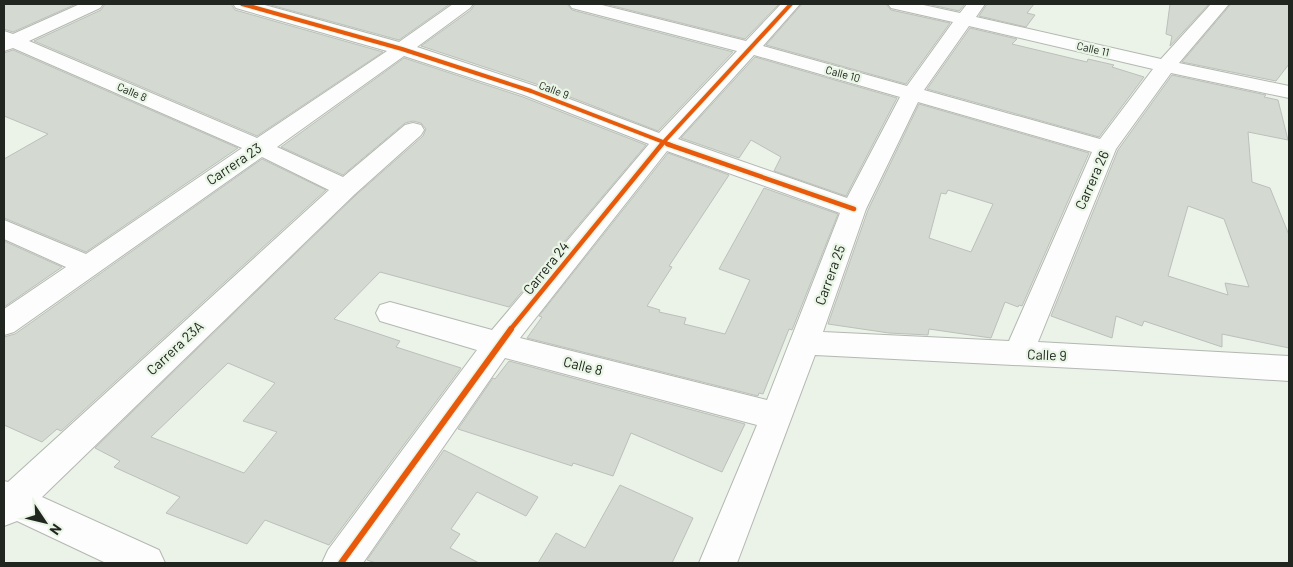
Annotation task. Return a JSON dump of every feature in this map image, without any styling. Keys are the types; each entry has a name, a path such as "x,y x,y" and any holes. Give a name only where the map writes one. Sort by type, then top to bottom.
{"street":[{"path":"7,41 94,4"},
{"name":"Calle 9","path":"242,4 402,49 531,91 663,142 854,209"},
{"name":"Carrera 23","path":"4,324 86,265 402,49 464,4"},
{"name":"Calle 10","path":"578,4 750,48 1106,148"},
{"name":"Carrera 24","path":"342,563 498,344 663,142 791,4"},
{"name":"Calle 11","path":"897,4 970,12 1166,66 1289,92"},
{"name":"Carrera 26","path":"1018,354 1106,148 1166,66 1217,4"},
{"name":"Carrera 25","path":"718,563 777,416 854,209 912,93 970,12"},
{"name":"Calle 8","path":"7,41 259,147"},
{"name":"Carrera 23A","path":"7,502 346,188 413,130"},
{"path":"259,147 346,188"},
{"path":"4,229 86,265"},
{"name":"Calle 8","path":"390,313 498,344 777,416"},
{"name":"Calle 9","path":"805,343 1115,358 1289,369"},
{"path":"7,502 146,563"}],"building":[{"path":"4,4 76,4 13,32 4,29"},
{"path":"105,4 231,4 235,10 383,52 257,136 34,41 101,10"},
{"path":"267,4 450,4 399,40"},
{"path":"475,4 567,4 572,10 733,52 658,131 539,85 421,46 471,10"},
{"path":"605,4 779,4 745,39"},
{"path":"802,4 886,4 891,10 950,23 906,84 766,45"},
{"path":"927,4 965,4 959,11"},
{"path":"987,4 1034,4 1027,13 1035,15 1026,27 979,16"},
{"path":"1170,4 1209,4 1170,46 1172,36 1166,34"},
{"path":"1231,4 1289,4 1289,64 1276,81 1182,62"},
{"path":"970,28 1017,39 1012,44 1087,62 1088,59 1114,65 1112,67 1144,77 1099,137 927,89"},
{"path":"13,50 238,148 86,252 4,218 4,159 48,134 4,116 4,53"},
{"path":"755,57 897,98 846,196 774,171 781,157 751,140 739,158 681,138"},
{"path":"404,58 523,97 646,145 509,307 380,272 334,319 400,341 396,347 461,368 329,545 265,520 247,544 166,513 180,497 114,467 120,461 95,448 356,195 423,136 426,129 421,123 413,121 405,123 343,175 281,147","holes":["228,363 275,383 243,421 277,432 244,473 151,437"]},
{"path":"1172,75 1266,95 1264,97 1278,100 1288,140 1248,132 1252,182 1270,188 1289,235 1289,348 1222,334 1222,347 1144,321 1142,326 1116,316 1112,338 1051,316 1118,150","holes":["1188,206 1224,219 1249,287 1225,283 1228,295 1168,276"]},
{"path":"919,104 1089,153 1022,306 1019,305 1018,307 1005,302 991,338 929,329 928,335 889,333 828,324 868,210","holes":["948,190 993,204 971,252 929,238 941,193 946,194"]},
{"path":"668,153 729,175 669,266 672,267 647,306 660,310 659,312 686,318 684,324 725,334 750,280 719,269 764,188 838,214 792,330 789,329 763,394 759,393 758,396 527,338 542,317 539,316"},
{"path":"262,159 326,190 61,431 57,429 42,442 4,425 4,337 15,334"},
{"path":"4,241 62,267 4,307"},
{"path":"509,361 745,424 722,472 631,433 613,476 573,463 572,466 458,429 493,378 495,379"},
{"path":"444,450 538,497 526,516 477,492 451,529 460,534 450,548 479,563 376,563 367,560"},
{"path":"620,485 693,518 672,563 538,563 556,533 585,548"}],"cycle path":[{"path":"242,4 402,49 531,91 663,142 854,209"},
{"path":"341,563 498,344 663,142 791,4"}]}
